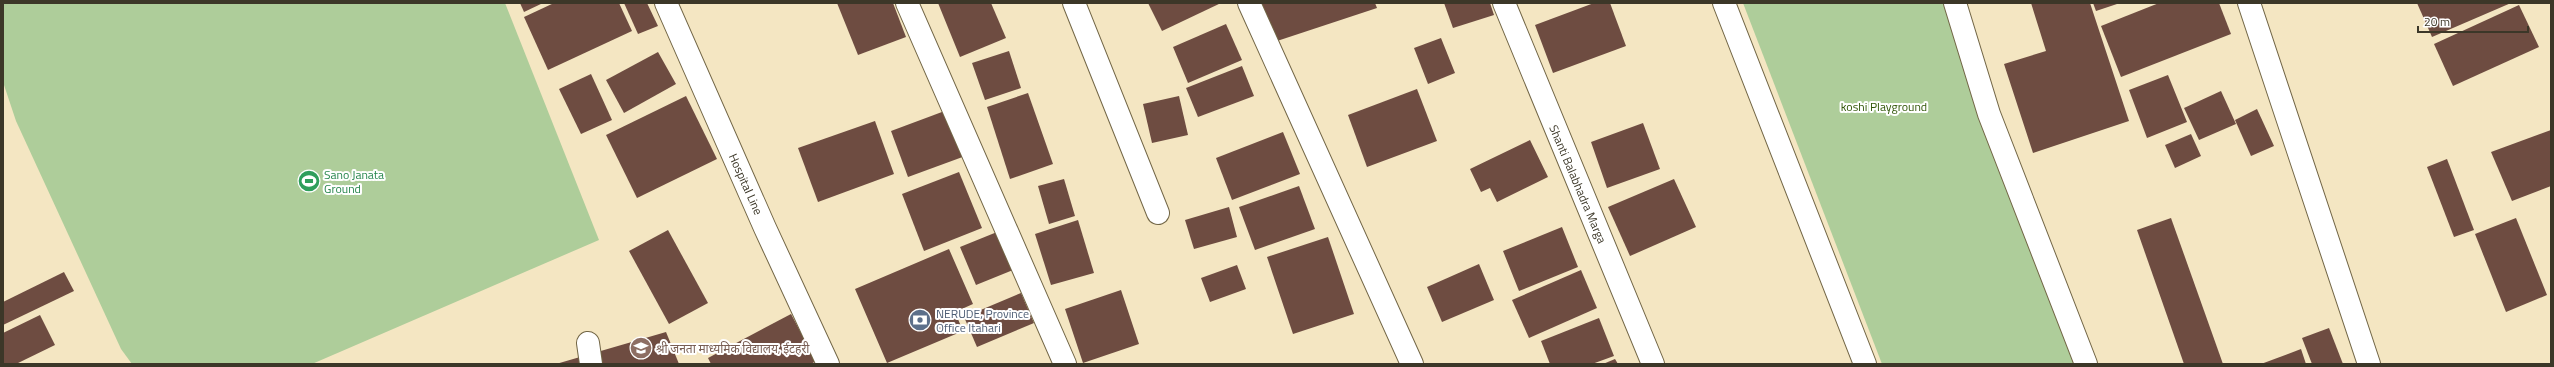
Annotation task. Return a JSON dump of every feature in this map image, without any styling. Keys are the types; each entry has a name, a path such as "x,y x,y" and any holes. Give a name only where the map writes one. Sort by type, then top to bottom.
{"street":[{"name":"Hospital Line","path":"666,3 765,228 828,364"},
{"path":"906,3 1065,364"},
{"path":"1074,3 1158,214"},
{"path":"1248,3 1412,364"},
{"name":"Shanti Balabhadra Marga","path":"1504,3 1653,364"},
{"path":"1724,3 1865,364"},
{"path":"1955,3 1989,114 2086,364"},
{"path":"2249,3 2369,364"}],"green space":[{"name":"Sano Janata Ground","path":"3,3 505,3 599,240 312,364 132,364 121,349 16,121 3,82"},
{"name":"koshi Playground","path":"1743,3 1948,3 2079,364 1882,364"}],"building":[{"path":"520,3 543,3 524,12"},
{"path":"554,3 619,3 632,31 548,70 524,17"},
{"path":"624,3 647,3 658,26 638,34"},
{"path":"837,3 893,3 906,37 858,55"},
{"path":"938,3 991,3 1006,38 960,57"},
{"path":"1148,3 1221,3 1162,31"},
{"path":"1257,3 1375,3 1377,8 1271,43"},
{"path":"1444,3 1490,3 1494,15 1453,28"},
{"path":"1594,3 1610,3 1626,46 1553,73 1535,25"},
{"path":"2031,3 2090,3 2129,121 2033,153 2004,64 2046,51"},
{"path":"2093,3 2120,3 2096,11"},
{"path":"2159,3 2219,3 2231,34 2121,77 2101,26"},
{"path":"2417,3 2511,3 2432,37"},
{"path":"2519,5 2539,47 2453,86 2434,44"},
{"path":"1226,24 1242,60 1188,83 1173,47"},
{"path":"1441,38 1455,73 1428,84 1414,48"},
{"path":"1009,51 1021,88 985,100 972,63"},
{"path":"658,52 676,84 624,113 606,80"},
{"path":"1242,66 1254,96 1198,117 1186,88"},
{"path":"591,74 612,120 581,134 559,89"},
{"path":"2168,75 2187,122 2147,138 2129,90"},
{"path":"1417,89 1437,141 1367,167 1348,115"},
{"path":"2221,91 2236,124 2199,140 2184,108"},
{"path":"1028,93 1053,164 1010,179 987,107"},
{"path":"686,96 717,159 637,198 606,135"},
{"path":"1179,96 1188,135 1152,143 1143,104"},
{"path":"950,109 968,155 908,177 891,131"},
{"path":"2257,109 2274,146 2251,156 2235,120"},
{"path":"875,121 894,174 818,202 798,148"},
{"path":"1643,123 1660,169 1607,188 1591,142"},
{"path":"2551,130 2551,186 2512,201 2491,152"},
{"path":"1283,132 1300,174 1232,200 1216,158"},
{"path":"2191,134 2201,156 2175,168 2165,145"},
{"path":"1530,140 1548,177 1497,202 1490,188 1481,192 1470,169"},
{"path":"2447,159 2474,230 2454,237 2427,167"},
{"path":"959,172 982,228 924,251 902,194"},
{"path":"1064,179 1075,216 1049,224 1038,186"},
{"path":"1674,179 1696,227 1630,256 1608,207"},
{"path":"1299,186 1315,229 1255,250 1239,207"},
{"path":"1229,207 1237,237 1194,249 1185,220"},
{"path":"2171,218 2223,364 2184,364 2137,230"},
{"path":"2516,218 2547,295 2506,312 2475,234"},
{"path":"1078,220 1094,273 1051,285 1035,234"},
{"path":"1562,227 1578,267 1519,291 1503,251"},
{"path":"668,230 708,303 669,324 629,251"},
{"path":"997,232 1013,270 976,285 960,247"},
{"path":"1328,237 1354,314 1293,334 1267,257"},
{"path":"949,249 973,304 955,312 963,331 887,363 855,289"},
{"path":"1479,264 1494,300 1442,322 1427,287"},
{"path":"1237,265 1246,289 1210,302 1201,278"},
{"path":"1581,270 1597,308 1529,338 1512,300"},
{"path":"64,272 74,291 3,325 3,302"},
{"path":"1121,290 1139,344 1083,363 1065,309"},
{"path":"1021,293 1034,323 977,347 964,317"},
{"path":"791,314 816,361 811,364 711,364 708,358"},
{"path":"40,315 55,345 16,364 3,364 3,333"},
{"path":"1599,318 1614,356 1592,364 1550,364 1541,341"},
{"path":"2329,328 2343,364 2312,364 2302,338"},
{"name":"श्री जनता माध्यमिक विद्यालय, ईटहरी","path":"666,332 679,364 556,364"},
{"path":"2301,349 2306,364 2261,364"},
{"path":"1615,359 1618,364 1603,364"}],"place":[{"name":"Sano Janata Ground","path":"309,181"},
{"name":"NERUDE, Province Office Itahari","path":"920,320"},
{"name":"श्री जनता माध्यमिक विद्यालय, ईटहरी","path":"641,348"}]}
